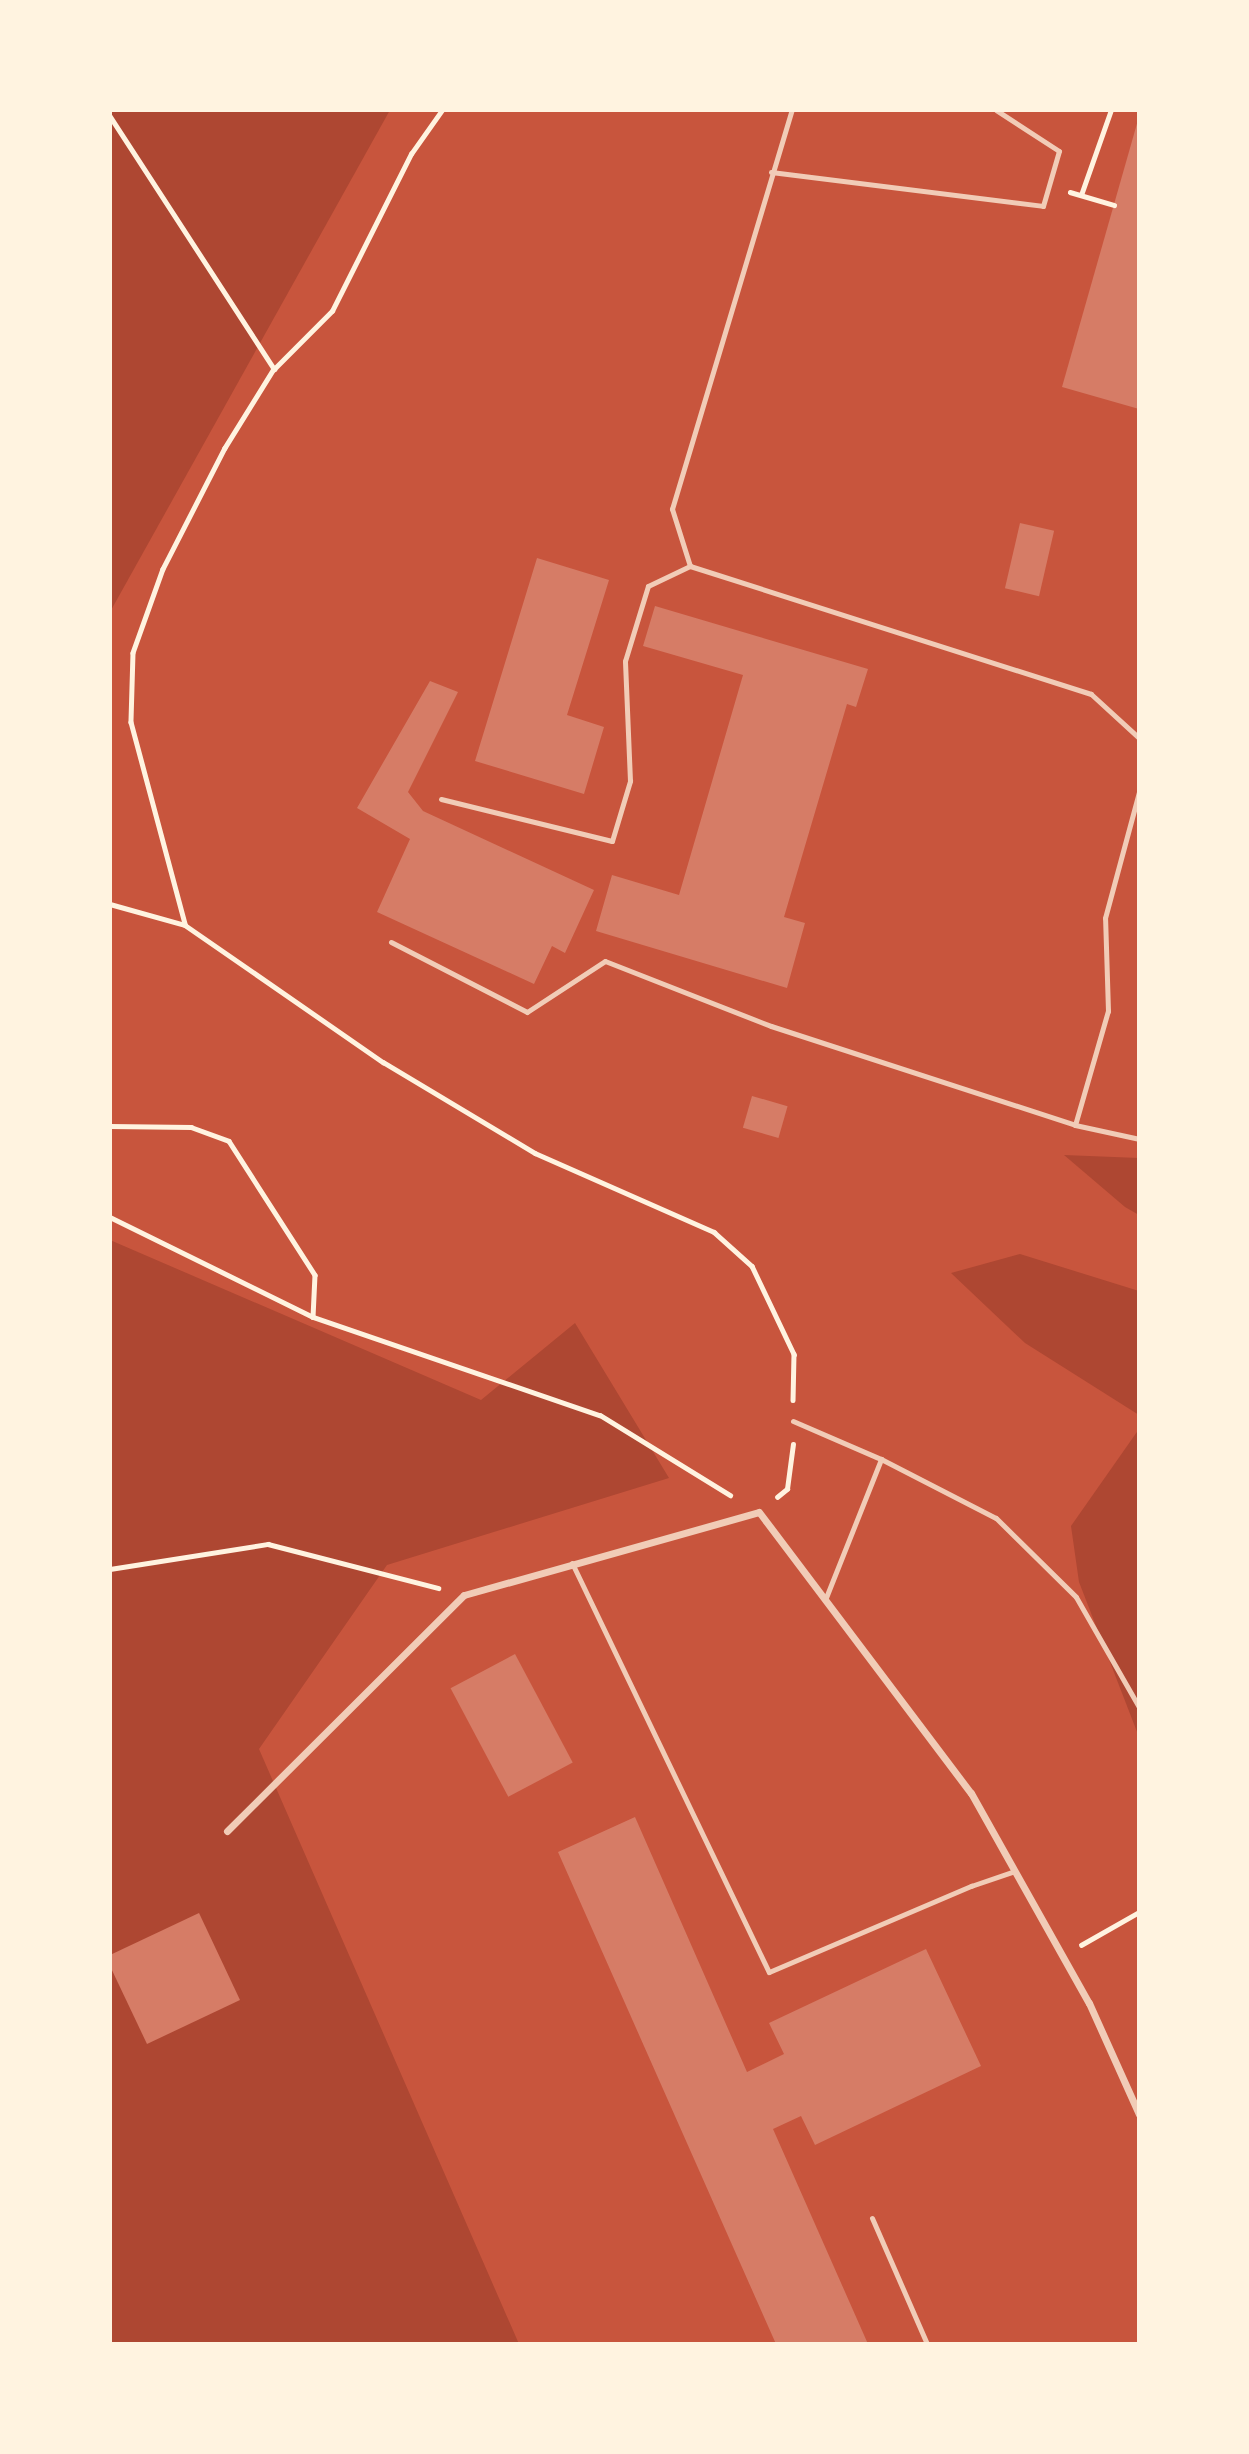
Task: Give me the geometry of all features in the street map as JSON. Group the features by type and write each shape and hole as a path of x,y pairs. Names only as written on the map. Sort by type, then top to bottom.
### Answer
{"street":[{"path":"227,1831 464,1595 759,1512 971,1793 1062,1956 1139,2114"}],"lane":[{"path":"690,566 672,509 771,172 792,110"},
{"path":"771,172 1043,205 1059,151 996,110"},
{"path":"441,799 612,841 630,781 625,661 648,586 690,566 1091,694 1139,738"},
{"path":"1075,1125 1108,1011 1105,918 1139,792"},
{"path":"391,942 527,1012 605,961 771,1027 1075,1125 1139,1139"},
{"path":"793,1421 881,1459 996,1518 1076,1597 1139,1707"},
{"path":"825,1600 881,1459"},
{"path":"572,1563 769,1972 1015,1871"},
{"path":"872,2218 927,2344"}],"path":[{"path":"185,925 131,722 133,653 163,569 225,447 274,369 332,311 411,154 442,110"},
{"path":"1081,195 1111,110"},
{"path":"110,116 274,369"},
{"path":"1049,186 1114,205"},
{"path":"110,904 185,925 383,1062 536,1153 714,1232 752,1266 794,1354 793,1421 787,1489 759,1512 600,1415 313,1317 110,1217"},
{"path":"110,1126 191,1127 229,1141 315,1275 313,1317"},
{"path":"110,1569 268,1544 464,1595"},
{"path":"1062,1956 1139,1912"}],"shaded area":[{"path":"110,110 390,110 110,612"},
{"path":"1064,1155 1139,1158 1139,1215 1125,1207"},
{"path":"110,1240 481,1400 575,1323 669,1478 387,1565 259,1749 519,2344 110,2344"},
{"path":"1020,1254 1139,1291 1139,1415 1025,1343 951,1273"},
{"path":"1139,1429 1139,1737 1079,1582 1071,1526"}],"building":[{"path":"1139,120 1139,409 1062,387"},
{"path":"1020,523 1054,531 1039,596 1005,588"},
{"path":"537,558 609,580 567,715 604,727 584,794 475,761"},
{"path":"655,606 868,669 856,707 847,704 784,917 805,923 787,988 596,931 612,875 679,895 743,675 643,646"},
{"path":"430,681 458,692 408,792 423,811 594,890 565,953 552,946 534,984 377,912 410,839 357,808"},
{"path":"752,1096 788,1106 778,1138 743,1128"},
{"path":"515,1654 573,1763 508,1797 451,1688"},
{"path":"635,1817 747,2072 784,2054 769,2023 926,1949 981,2066 815,2145 801,2116 773,2129 868,2344 776,2344 558,1852"},
{"path":"199,1913 240,2000 147,2044 110,1966 110,1955"}]}
